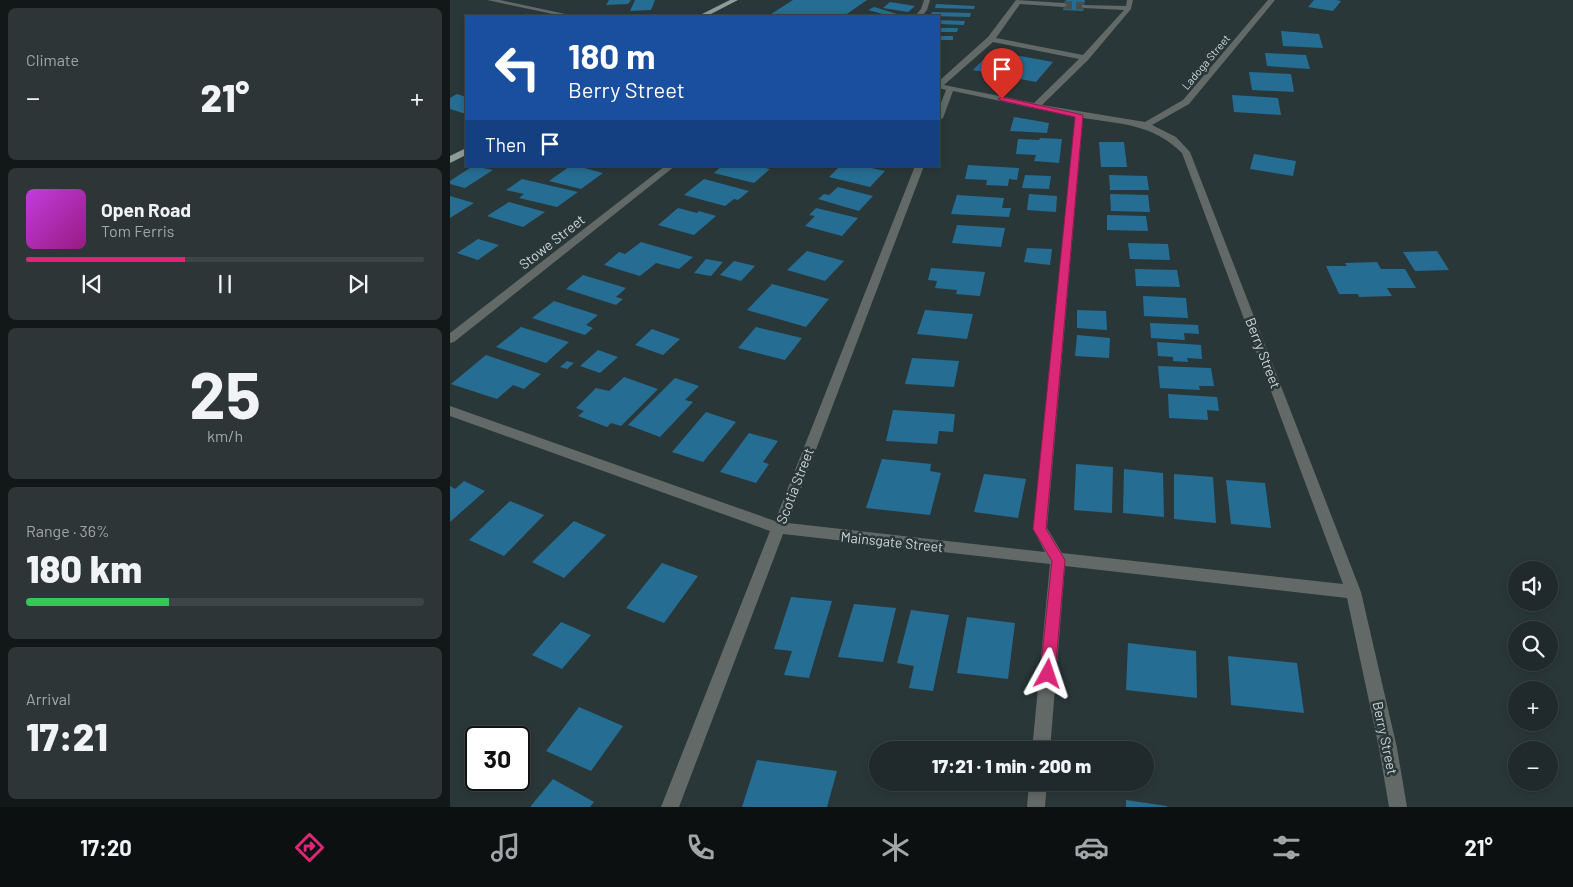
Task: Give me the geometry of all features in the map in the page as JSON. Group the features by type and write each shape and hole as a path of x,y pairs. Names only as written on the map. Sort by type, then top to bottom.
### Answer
{"main road":[{"path":"704,15 735,0"},
{"path":"450,160 465,152"}],"street":[{"path":"490,0 566,15"},
{"path":"919,15 924,10 927,0"},
{"name":"Ladoga Street","path":"1146,125 1186,102 1272,0"},
{"path":"940,85 991,39 1019,1 1064,5"},
{"path":"1084,6 1130,4"},
{"path":"1036,106 1085,58 1130,4"},
{"path":"991,39 1085,58"},
{"name":"Berry Street","path":"940,86 1079,115 1146,125 1173,139 1186,152 1353,592 1388,748 1398,807"},
{"path":"940,115 950,89"},
{"path":"1042,741 1058,560 1040,529 1079,115"},
{"name":"Stowe Street","path":"450,339 670,167"},
{"name":"Scotia Street","path":"670,807 920,167"},
{"name":"Mainsgate Street","path":"450,411 778,528 1353,592"},
{"path":"1036,807 1037,791"}],"building":[{"path":"609,0 631,0 628,4 606,5"},
{"path":"635,0 655,0 651,10 630,11"},
{"path":"793,0 867,0 845,15 770,15"},
{"path":"1066,0 1085,0 1083,11 1063,10"},
{"path":"1314,0 1341,1 1333,11 1308,7"},
{"path":"890,2 915,6 908,12 883,8"},
{"path":"936,4 975,6 974,9 935,8"},
{"path":"874,7 901,15 886,15 868,10"},
{"path":"932,12 971,13 970,17 930,15"},
{"path":"940,20 965,21 964,25 940,24"},
{"path":"940,28 958,28 957,32 940,32"},
{"path":"1281,31 1319,34 1323,48 1283,46"},
{"path":"940,36 953,36 953,40 940,40"},
{"path":"992,51 1053,62 1036,82 973,70"},
{"path":"1265,53 1306,55 1310,69 1267,66"},
{"path":"1249,72 1291,74 1294,92 1252,90"},
{"path":"457,94 465,97 465,114 450,109 450,98"},
{"path":"1232,95 1278,98 1281,115 1234,112"},
{"path":"1014,117 1049,123 1047,133 1010,131"},
{"path":"1040,138 1062,139 1059,163 1034,161 1036,155 1016,154 1018,139 1039,140"},
{"path":"1099,142 1124,142 1127,167 1101,167"},
{"path":"1254,154 1296,161 1293,176 1250,169"},
{"path":"968,165 1019,168 1017,180 1009,179 1008,186 986,185 987,180 965,179"},
{"path":"471,167 493,170 465,188 450,184 450,181"},
{"path":"569,167 581,167 603,173 581,189 549,181"},
{"path":"721,167 761,167 770,169 754,183 714,173"},
{"path":"839,167 867,167 885,171 870,187 829,177"},
{"path":"1025,175 1051,176 1049,189 1022,188"},
{"path":"1109,175 1147,176 1149,190 1110,190"},
{"path":"522,179 578,192 557,207 519,198 524,194 506,190"},
{"path":"704,179 749,191 738,200 734,199 725,206 684,195"},
{"path":"838,187 873,196 859,211 818,199 824,194 829,195"},
{"path":"1029,194 1057,196 1056,212 1027,210"},
{"path":"1110,194 1148,195 1150,212 1111,211"},
{"path":"957,195 1004,198 1002,208 1011,208 1009,217 951,214"},
{"path":"450,196 474,203 450,218"},
{"path":"509,202 545,212 523,227 487,216"},
{"path":"678,208 716,216 694,235 658,225"},
{"path":"816,208 858,218 842,236 805,226 815,216 809,215"},
{"path":"1107,215 1146,216 1148,231 1107,230"},
{"path":"957,225 1005,228 1001,247 952,243"},
{"path":"478,239 499,245 478,260 457,253"},
{"path":"641,242 693,257 679,269 656,263 640,276 604,265 619,252 625,254"},
{"path":"1128,243 1168,244 1170,260 1130,259"},
{"path":"1027,248 1052,249 1050,265 1024,262"},
{"path":"807,251 844,261 825,281 787,270"},
{"path":"1437,251 1449,270 1415,271 1403,252"},
{"path":"706,259 723,262 711,276 694,273"},
{"path":"734,261 755,266 741,281 720,275"},
{"path":"1377,262 1381,269 1405,269 1416,288 1387,288 1392,296 1359,297 1358,294 1339,294 1326,266 1347,266 1345,263"},
{"path":"931,268 985,272 980,296 956,294 957,290 935,288 937,281 928,280"},
{"path":"1135,269 1177,270 1180,287 1136,286"},
{"path":"583,275 626,288 616,297 623,299 616,305 566,289"},
{"path":"772,284 829,299 806,327 747,310"},
{"path":"1143,296 1186,298 1188,318 1144,316"},
{"path":"554,301 598,315 586,325 593,328 585,335 532,318"},
{"path":"925,310 973,314 967,339 917,334"},
{"path":"1077,310 1106,311 1107,330 1077,328"},
{"path":"1150,323 1198,325 1199,334 1184,333 1185,340 1151,338"},
{"path":"521,327 569,342 546,363 496,347"},
{"path":"756,327 802,338 785,360 738,348"},
{"path":"652,329 680,339 663,355 635,345"},
{"path":"1077,335 1110,338 1109,358 1075,356"},
{"path":"1157,342 1201,345 1202,359 1187,358 1188,362 1173,361 1173,357 1158,356"},
{"path":"598,350 618,357 600,373 580,366"},
{"path":"486,355 541,374 524,389 513,385 497,399 451,384"},
{"path":"912,358 959,361 954,387 905,384"},
{"path":"567,361 574,363 567,369 560,367"},
{"path":"1158,366 1211,368 1214,386 1199,386 1200,390 1160,388"},
{"path":"624,377 658,389 621,426 611,423 607,427 578,416 584,411 576,408 596,388 609,391"},
{"path":"675,378 699,386 685,400 693,402 660,437 628,425"},
{"path":"1168,394 1217,397 1219,411 1207,410 1208,420 1169,418"},
{"path":"893,410 955,414 953,432 939,431 937,444 886,441"},
{"path":"706,412 736,422 703,462 672,452"},
{"path":"749,433 778,441 763,462 769,464 756,483 720,472"},
{"path":"882,459 931,464 930,471 941,473 930,515 866,508"},
{"path":"1076,464 1113,467 1112,513 1074,510"},
{"path":"1124,469 1163,473 1164,517 1123,513"},
{"path":"984,474 1026,479 1018,518 974,512"},
{"path":"1174,474 1213,477 1216,523 1174,519"},
{"path":"1226,480 1265,483 1271,528 1231,524"},
{"path":"464,481 485,491 450,522 450,486 455,489"},
{"path":"510,501 544,515 504,556 469,540"},
{"path":"574,521 606,535 564,578 532,562"},
{"path":"662,563 698,576 664,623 626,608"},
{"path":"791,597 832,601 809,678 784,675 792,651 774,649"},
{"path":"854,604 896,608 883,662 838,657"},
{"path":"911,610 949,615 933,691 909,688 914,666 897,663"},
{"path":"967,617 1015,623 1008,679 957,673"},
{"path":"561,622 591,635 562,669 532,655"},
{"path":"1128,643 1196,651 1197,698 1126,690"},
{"path":"1228,656 1297,663 1304,713 1231,705"},
{"path":"579,707 623,726 591,771 546,751"},
{"path":"757,760 837,771 827,807 742,807"},
{"path":"553,779 594,802 590,807 530,807"},
{"path":"1126,800 1167,806 1167,807 1126,807"}],"tunnel":[{"path":"1064,5 1084,6"}],"route":[{"path":"1002,99 1079,115 1040,529 1058,560 1048,674"}]}
